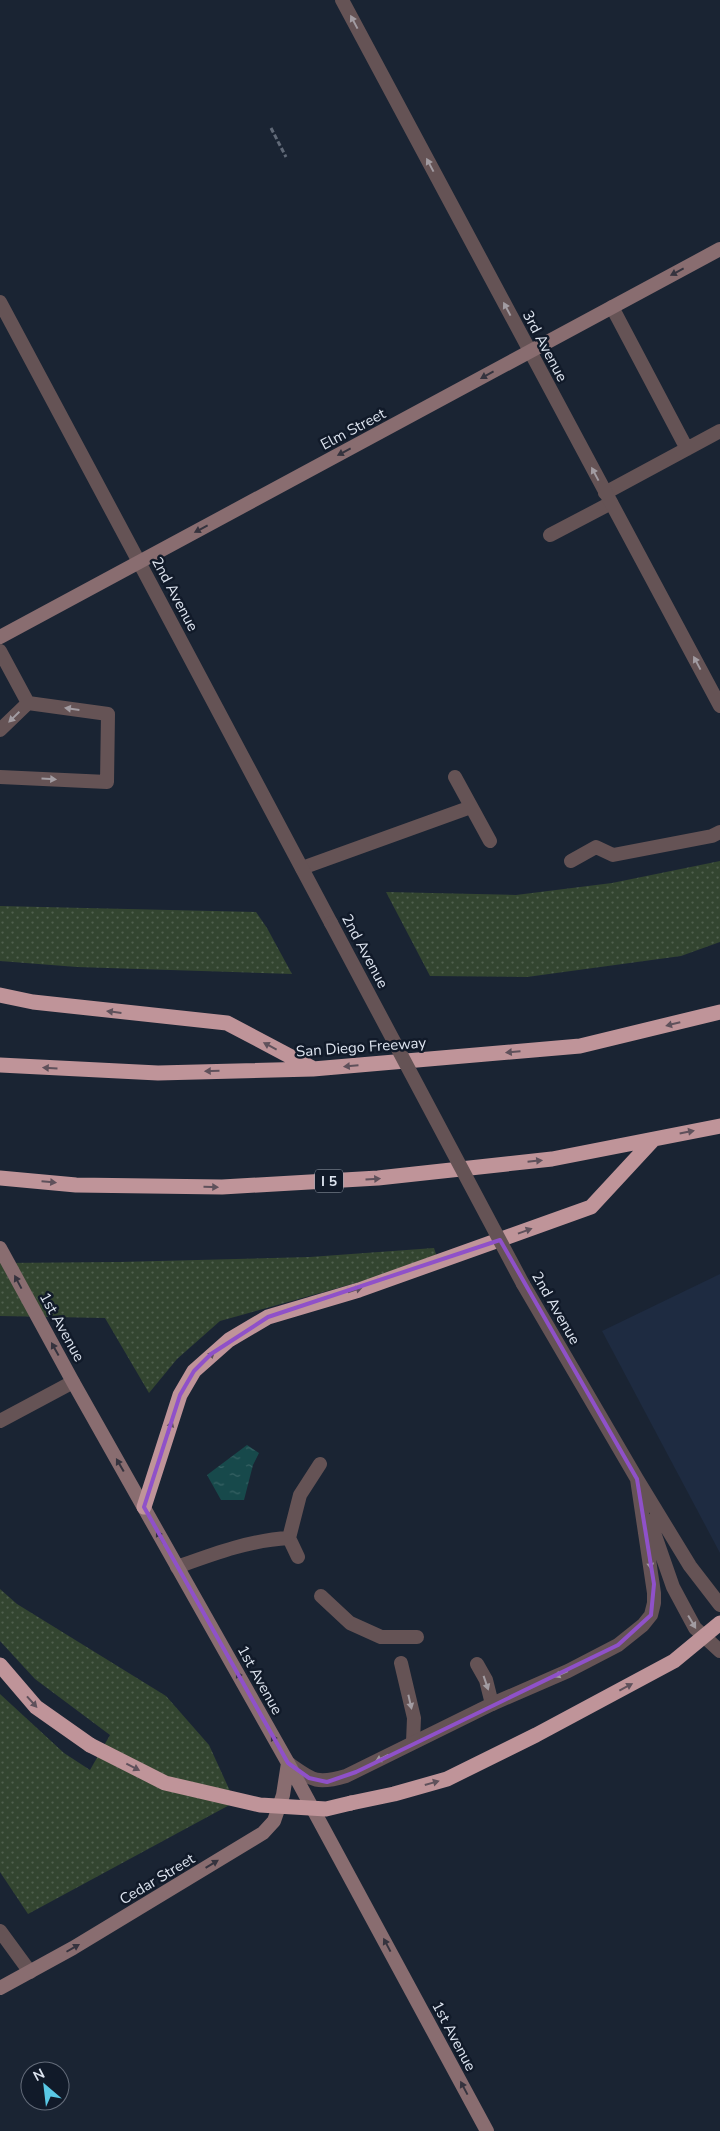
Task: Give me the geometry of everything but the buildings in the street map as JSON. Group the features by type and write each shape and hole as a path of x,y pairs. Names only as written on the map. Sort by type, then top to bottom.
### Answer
{"highway":[{"path":"0,995 42,1004 227,1023 313,1069"},
{"name":"San Diego Freeway","path":"0,1065 158,1072 313,1069 580,1046 720,1012"},
{"name":"I 5","path":"0,1178 76,1185 222,1187 378,1178 552,1159 720,1126"},
{"path":"144,1507 180,1395 194,1371 229,1340 268,1317 359,1290 591,1208 654,1139"},
{"path":"0,1665 36,1707 90,1745 165,1783 260,1805 326,1809 394,1794 447,1779 536,1735 674,1661 720,1623"}],"main road":[{"name":"Elm Street","path":"0,637 720,249"},
{"name":"1st Avenue","path":"0,1248 73,1382 288,1763 487,2131"},
{"name":"Cedar Street","path":"0,1988 263,1833 274,1821 283,1795 288,1763"}],"street":[{"name":"3rd Avenue","path":"342,0 720,706"},
{"name":"2nd Avenue","path":"0,302 524,1284 637,1480 690,1566 720,1605"},
{"path":"612,307 687,449"},
{"path":"550,535 687,449 720,431"},
{"path":"0,651 28,703"},
{"path":"0,730 28,703"},
{"path":"0,777 107,782 108,714 28,703"},
{"path":"454,778 490,841"},
{"path":"302,868 471,807"},
{"path":"571,861 596,847 613,855 712,836 720,832"},
{"path":"0,1421 73,1382"},
{"path":"298,1557 289,1538 300,1495 320,1464"},
{"path":"637,1480 672,1587 695,1628 720,1651"},
{"path":"288,1763 309,1778 327,1782 356,1772 492,1704 568,1671 618,1645 643,1626 651,1615 654,1603 654,1584 637,1480"},
{"path":"177,1567 233,1548 273,1538 289,1538"},
{"path":"321,1596 350,1623 381,1637 417,1638"},
{"path":"401,1662 414,1718 413,1742"},
{"path":"477,1664 486,1680 492,1704"},
{"path":"0,1931 30,1972"}],"path":[{"path":"270,128 286,157"}],"highlighted area":[{"path":"500,1240 637,1479 654,1584 651,1615 618,1645 356,1772 327,1782 309,1778 288,1763 144,1507 180,1395 194,1371 211,1354 268,1317"}],"shaded area":[{"path":"720,861 720,942 681,956 527,977 430,976 386,892 516,895 612,883"},
{"path":"0,906 256,912 292,974 77,967 0,961"},
{"path":"434,1248 438,1260 220,1321 177,1359 149,1393 105,1318 0,1316 0,1263 310,1257"},
{"path":"720,1274 720,1553 602,1331"},
{"path":"0,1589 17,1604 166,1696 209,1745 235,1802 28,1914 0,1872 0,1694 64,1753 90,1770 110,1735 35,1679 0,1641"}],"water":[{"path":"247,1445 259,1453 253,1465 244,1500 221,1500 207,1475"}]}
